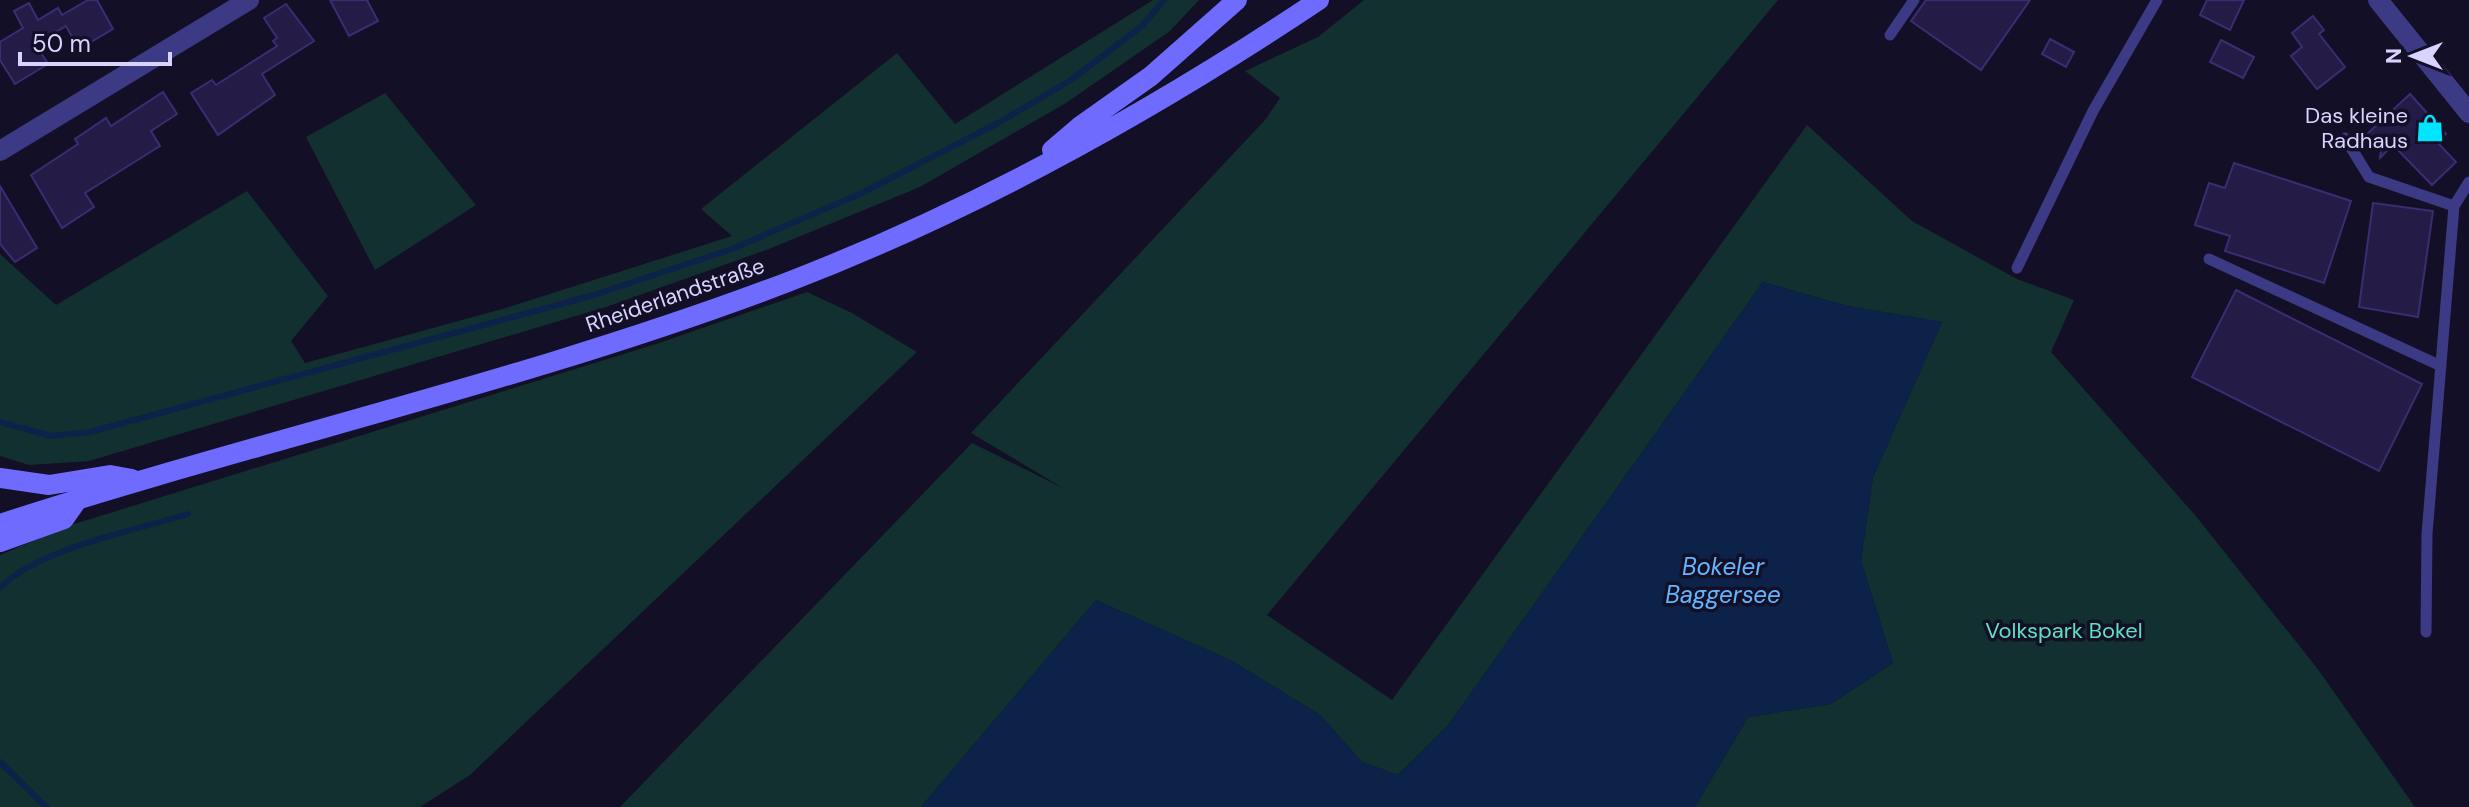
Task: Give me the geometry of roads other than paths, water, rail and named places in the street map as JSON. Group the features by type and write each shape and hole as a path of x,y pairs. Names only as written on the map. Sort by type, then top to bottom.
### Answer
{"main road":[{"path":"1031,169 1079,127 1151,76 1237,0"},
{"name":"Rheiderlandstraße","path":"0,524 140,480 538,367 663,327 790,281 911,229 1124,122 1215,69 1319,0"},
{"path":"0,478 49,485 110,475 140,480"},
{"path":"0,542 64,519 78,499"}],"street":[{"path":"0,151 249,0"},
{"path":"2378,0 2469,113"}],"lane":[{"path":"1890,35 1914,0"},
{"path":"2017,268 2093,111 2157,0"},
{"path":"2345,138 2369,177 2454,206"},
{"path":"2426,632 2427,534 2454,206 2469,182"},
{"path":"2209,259 2441,366"}],"water":[{"name":"Bokeler Baggersee","path":"1763,282 1847,306 1942,322 1873,477 1861,561 1893,663 1831,704 1748,717 1695,807 921,807 1096,600 1232,661 1320,715 1362,762 1398,775 1449,724"}],"waterway":[{"path":"0,422 51,436 90,432 594,295 732,249 860,194 1000,122 1071,80 1142,26 1164,0"},
{"path":"0,588 17,574 62,551 188,514"},
{"path":"0,762 46,807"}],"place":[{"name":"Das kleine Radhaus","path":"2430,128"}],"park label":[{"name":"Volkspark Bokel","path":"2064,630"}]}
